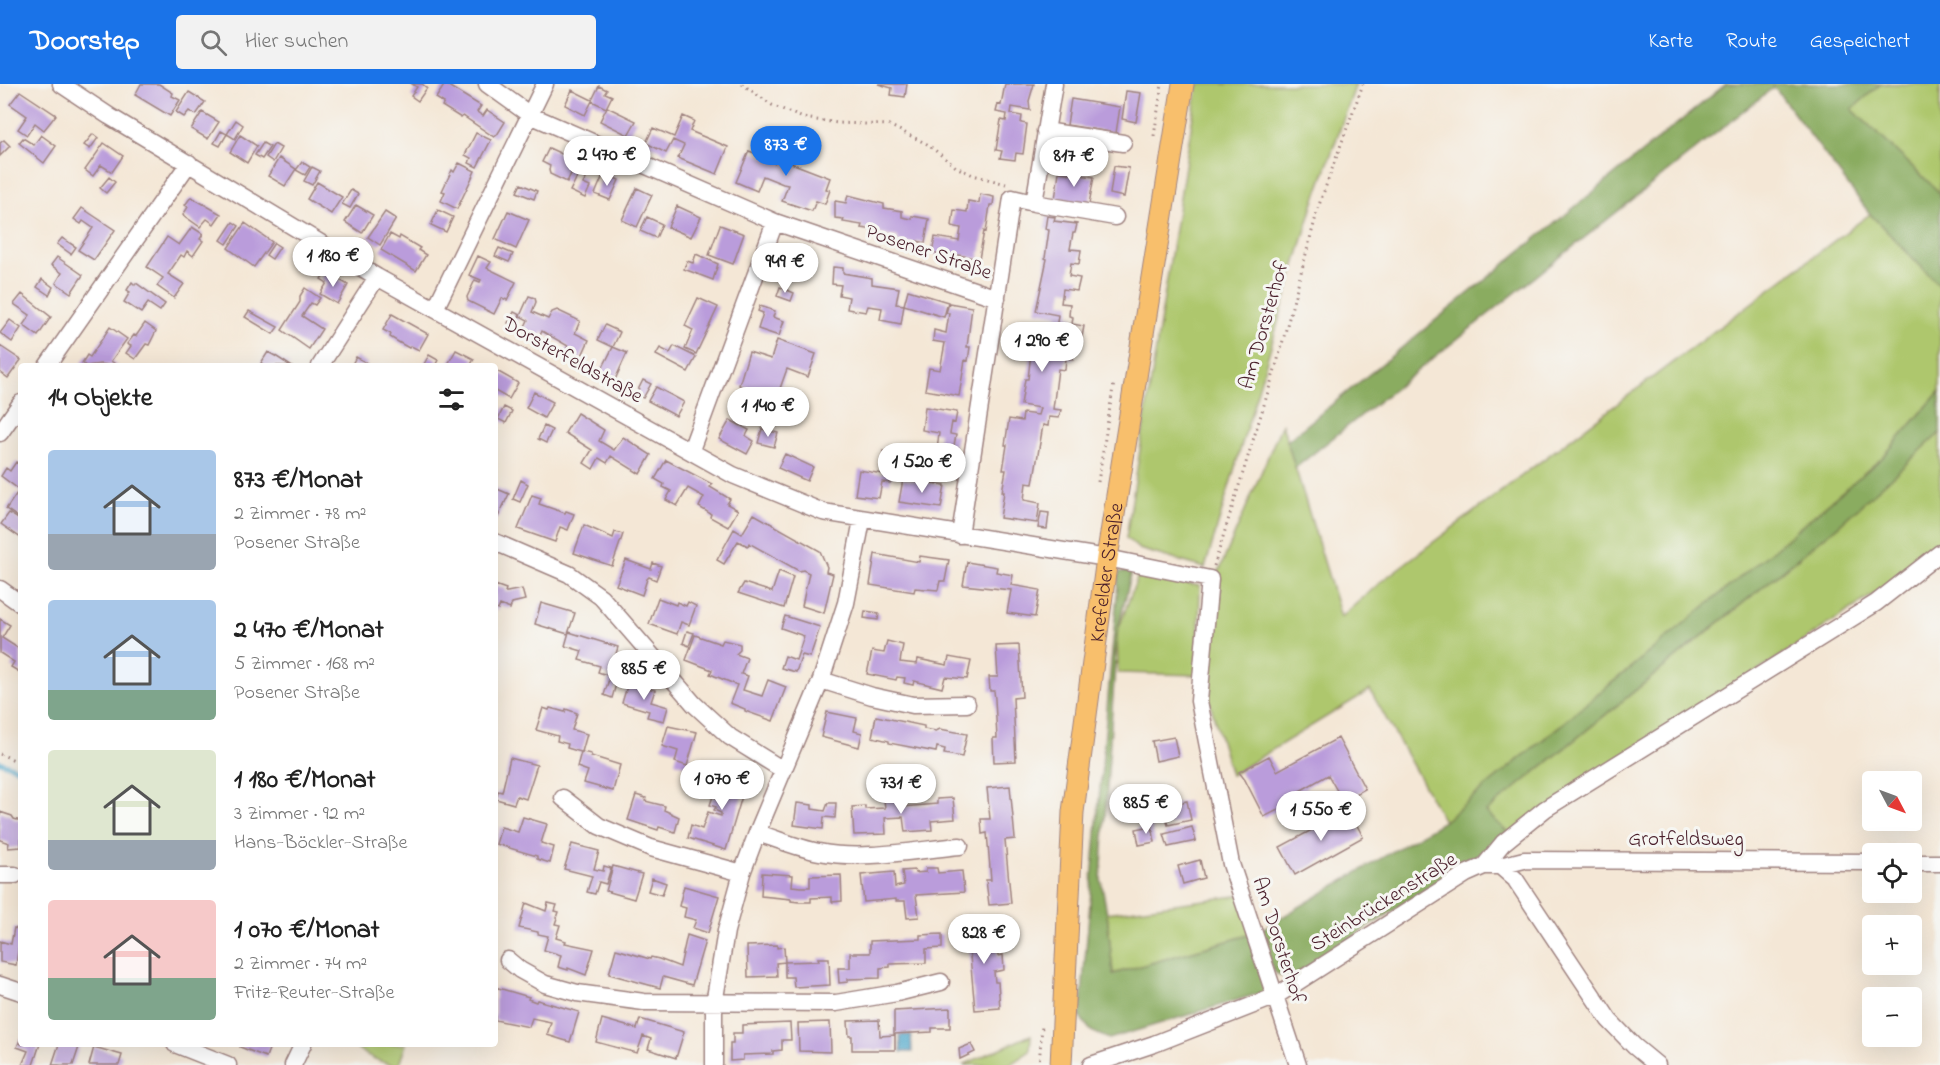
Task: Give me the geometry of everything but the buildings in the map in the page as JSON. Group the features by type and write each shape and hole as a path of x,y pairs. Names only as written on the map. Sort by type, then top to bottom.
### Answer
{"main road":[{"name":"Krefelder Straße","path":"1061,1065 1073,812 1107,558 1183,84"}],"street":[{"name":"Dorsterfeldstraße","path":"61,84 82,90 189,164 377,277 733,475 823,512 1107,558"},
{"name":"Posener Straße","path":"486,84 530,116 775,222 997,298"},
{"path":"435,309 545,84"},
{"path":"1034,203 1054,84"},
{"path":"1046,131 1123,143"},
{"path":"49,363 189,164"},
{"path":"960,534 1012,198 1115,217"},
{"path":"691,450 775,222"},
{"path":"322,363 377,277"},
{"path":"0,433 18,407"},
{"path":"714,1065 714,1004 726,931 742,873 757,833 821,680 846,603 862,520"},
{"path":"498,543 569,574 585,584 601,597 694,704 730,737 783,770"},
{"path":"1657,1065 1609,1020 1515,879 1492,866 1503,843 1545,809 1876,603 1940,554"},
{"path":"1107,558 1210,579"},
{"name":"Am Dorsterhof","path":"1210,579 1199,701 1231,864 1298,1065"},
{"path":"0,589 18,602"},
{"path":"821,680 872,696 913,705 967,704"},
{"path":"563,798 599,826 610,831 651,848 742,873"},
{"path":"757,833 819,852 844,855 960,846"},
{"name":"Grotfeldsweg","path":"1492,866 1524,860 1862,862"},
{"path":"1922,863 1940,863"},
{"name":"Steinbrückenstraße","path":"1091,1065 1154,1044 1274,997 1466,874 1492,866"},
{"path":"508,960 519,970 545,984 577,993 644,1002 836,1003 897,993 941,982"},
{"path":"0,985 18,991"},
{"path":"183,1047 228,1065"},
{"path":"293,1065 302,1047"}],"path":[{"path":"742,84 772,105 803,118 838,123 890,125 927,144 956,167 973,175 1002,182 1034,203"},
{"name":"Am Dorsterhof","path":"1210,579 1277,363 1319,205 1363,84"},
{"path":"0,754 18,762"}],"green space":[{"path":"1198,84 1356,84 1313,205 1205,568 1139,549 1126,538"},
{"path":"1726,84 1881,84 1852,109 1940,193 1940,286 1870,214 1774,87 1295,468 1287,441"},
{"path":"1881,84 1940,84 1940,193 1851,109"},
{"path":"1870,214 1940,286 1940,391 1883,457 1444,821 1370,690 1231,775 1209,700 1208,675 1216,578 1282,424 1341,617 1383,580"},
{"path":"1940,391 1940,433 1840,524 1486,812 1510,835 1507,852 1486,850 1292,977 1281,976 1274,972 1257,932 1444,821 1883,457"},
{"path":"1940,433 1940,544 1897,579 1510,835 1486,812 1840,524"},
{"path":"1132,571 1117,633 1101,880 1113,974 1252,934 1267,991 1109,1039 1091,1031 1080,1017 1119,572"},
{"path":"1138,575 1200,586 1198,675 1118,673 1117,633"},
{"path":"1243,895 1256,933 1113,974 1107,913"},
{"path":"1031,1035 1030,1051 1009,1065 963,1065"},
{"path":"356,1047 405,1047 399,1065 374,1059"}],"water":[{"path":"900,1035 911,1035 912,1052 901,1052"}],"waterway":[{"path":"0,762 18,769"}]}
